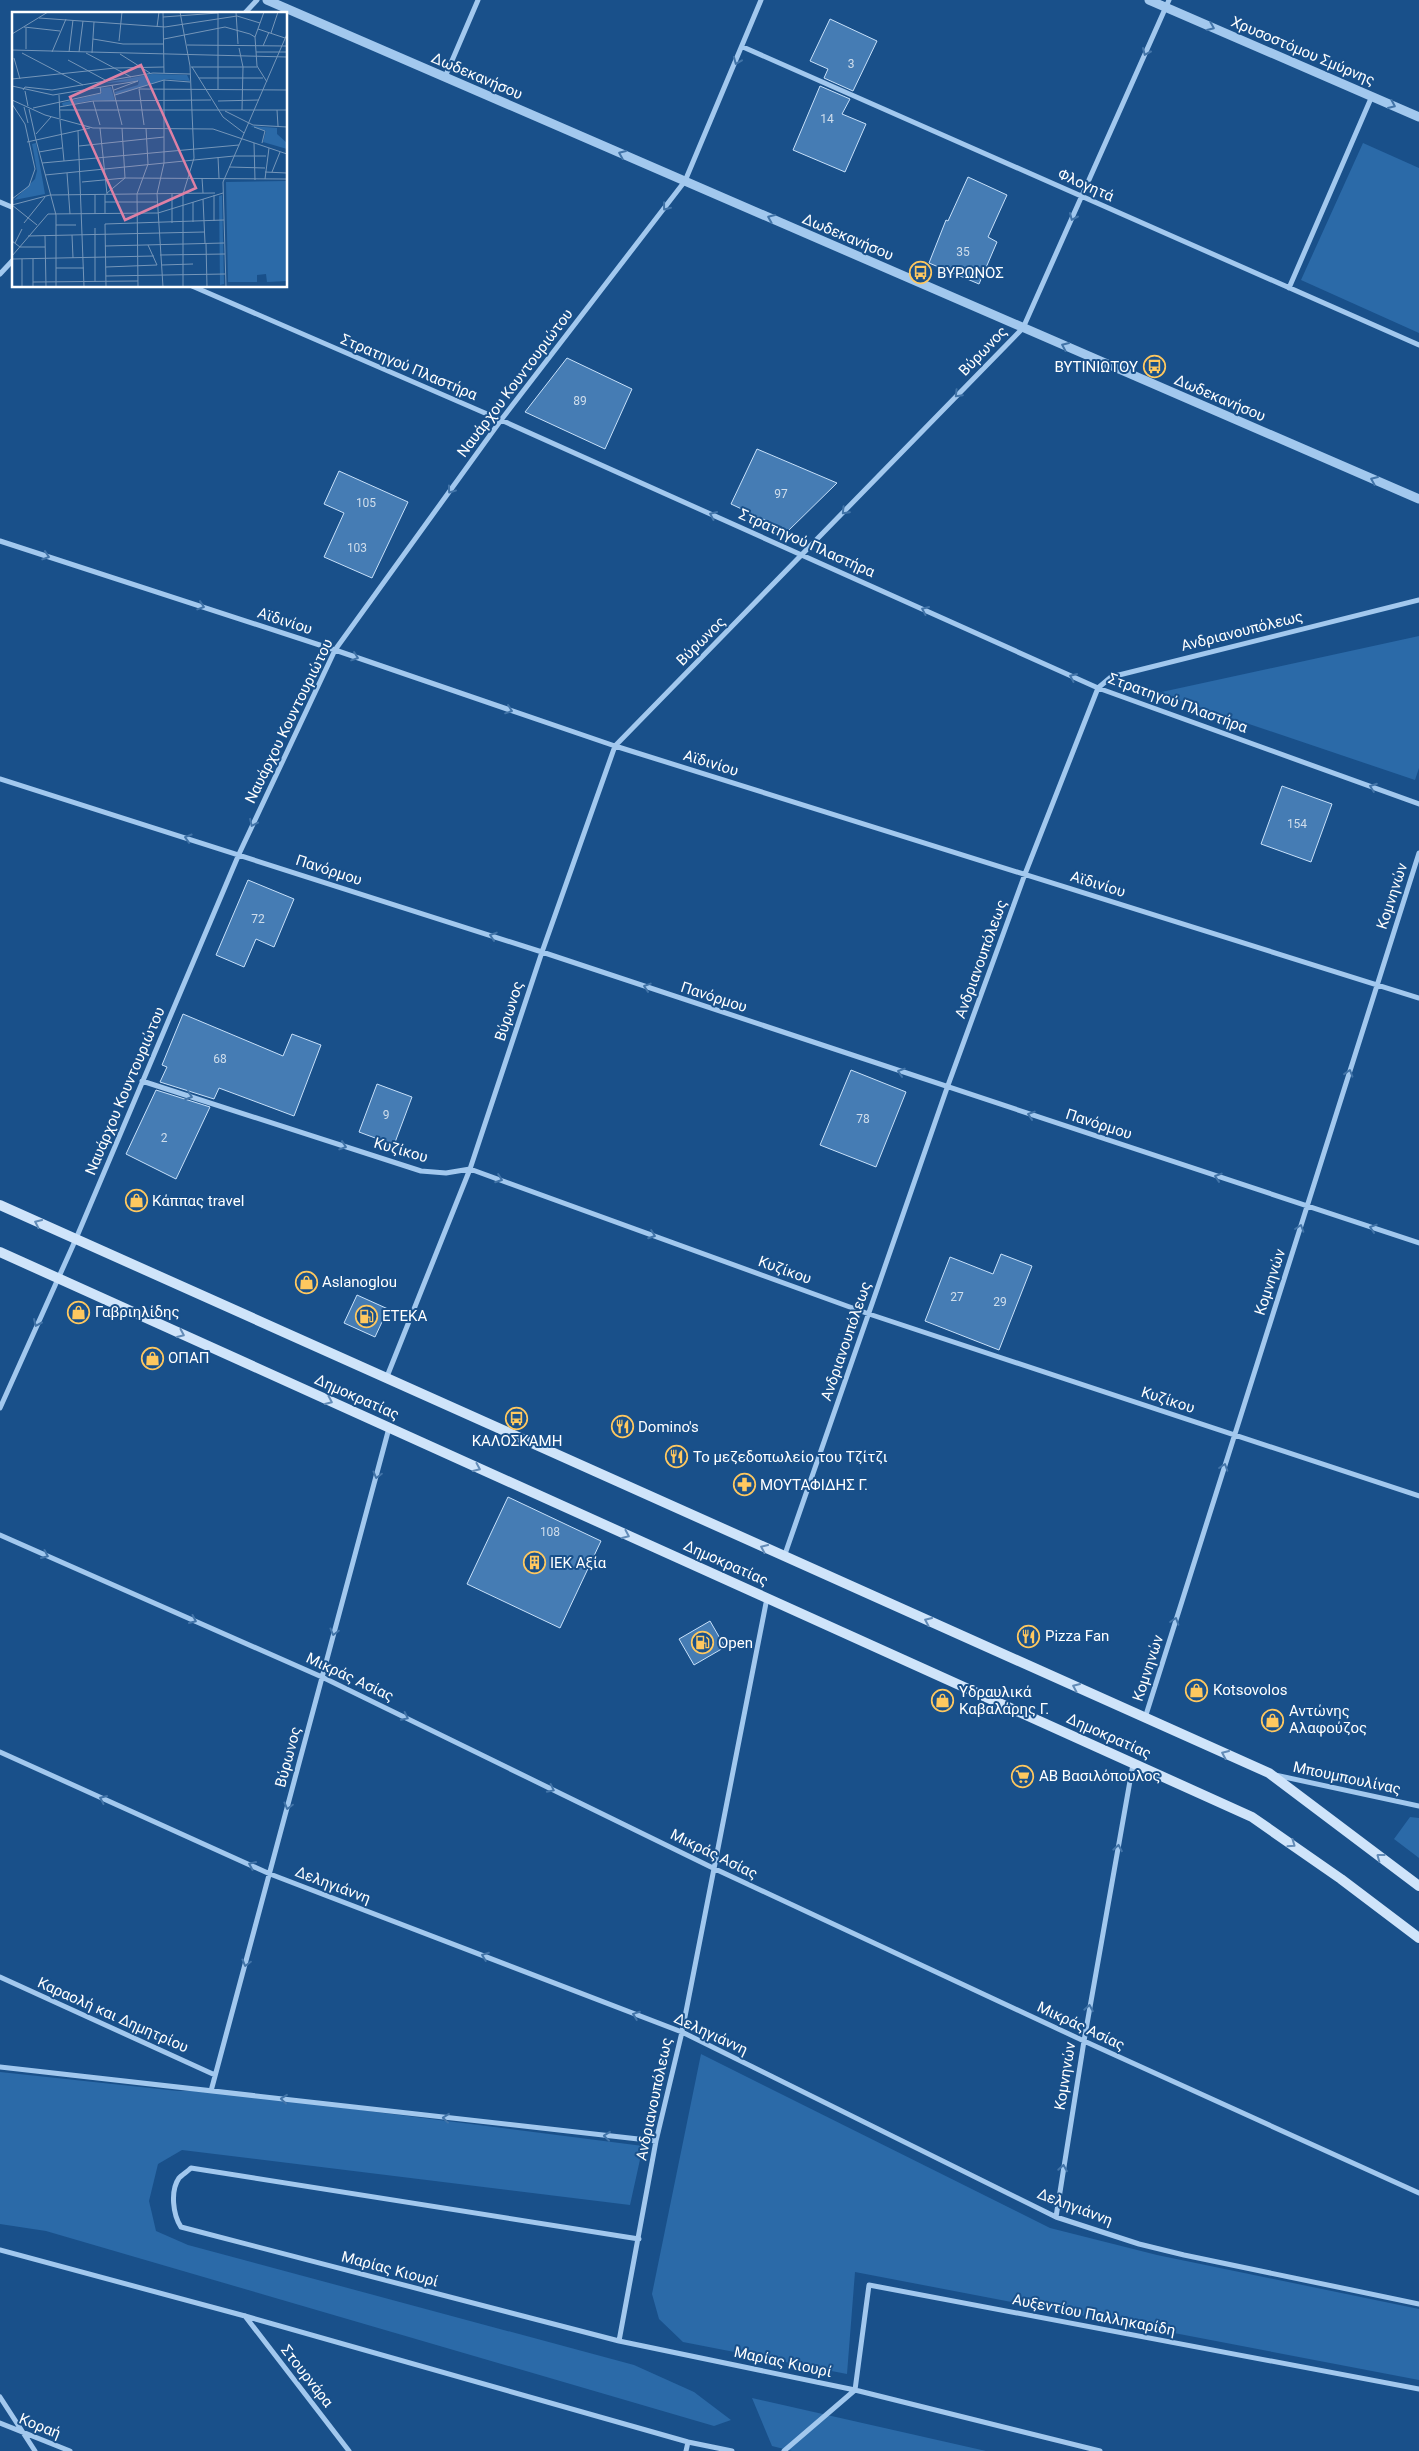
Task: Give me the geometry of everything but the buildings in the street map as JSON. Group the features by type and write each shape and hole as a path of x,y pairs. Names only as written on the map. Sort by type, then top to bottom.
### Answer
{"main road":[{"name":"Δημοκρατίας","path":"0,1205 1269,1774 1419,1886"},
{"name":"Δημοκρατίας","path":"0,1252 1252,1817 1334,1874 1419,1938"}],"street":[{"path":"246,12 257,0"},
{"name":"Δωδεκανήσου","path":"267,0 1419,499"},
{"path":"445,77 478,0"},
{"name":"Ναυάρχου Κουντουριώτου","path":"0,1408 75,1240 239,854 335,650 501,420 685,181 743,47 761,0"},
{"name":"Χρυσοστόμου Σμύρνης","path":"1149,0 1168,4 1419,116"},
{"name":"Βύρωνος","path":"386,1379 470,1169 542,952 615,746 1023,328 1168,4"},
{"name":"Φλογητά","path":"743,47 1419,345"},
{"path":"1289,288 1372,96"},
{"path":"0,202 12,207"},
{"path":"0,274 12,261"},
{"name":"Στρατηγού Πλαστήρα","path":"197,288 501,420 1098,688 1419,804"},
{"name":"Αϊδινίου","path":"0,541 335,650 615,746 1419,998"},
{"name":"Ανδριανουπόλεως","path":"784,1557 947,1088 1025,874 1098,688 1111,677 1419,600"},
{"name":"Πανόρμου","path":"0,779 542,952 947,1088 1419,1243"},
{"name":"Κομνηνών","path":"1145,1718 1419,853"},
{"name":"Κυζίκου","path":"142,1081 421,1171 446,1173 470,1169 869,1314 1419,1496"},
{"name":"Βύρωνος","path":"211,2091 389,1428"},
{"name":"Μικράς Ασίας","path":"0,1535 322,1677 713,1868 1084,2041 1419,2193"},
{"name":"Ανδριανουπόλεως","path":"619,2341 656,2141 682,2032 767,1598"},
{"name":"Δεληγιάννη","path":"0,1752 270,1874 682,2032 1056,2216 1139,2244 1184,2255 1419,2304"},
{"name":"Κομνηνών","path":"1056,2216 1084,2041 1133,1764"},
{"name":"Μπουμπουλίνας","path":"1269,1774 1419,1806"},
{"name":"Καραολή και Δημητρίου","path":"0,1978 215,2075"},
{"path":"0,2067 656,2141"},
{"name":"Μαρίας Κιουρί","path":"639,2238 191,2168 178,2179 173,2206 175,2218 181,2227 619,2341 855,2390 1100,2451"},
{"path":"0,2250 245,2316 688,2442 732,2451"},
{"name":"Αυξεντίου Παλληκαρίδη","path":"855,2390 869,2285 1419,2389"},
{"name":"Στουρνάρα","path":"245,2316 349,2451"},
{"path":"784,2451 855,2390"},
{"path":"0,2397 35,2451"},
{"name":"Κοραή","path":"0,2423 70,2451"},
{"path":"686,2451 688,2442"}],"shaded area":[{"path":"1363,143 1419,168 1419,333 1301,280"},
{"path":"1419,636 1419,768 1415,780 1157,693"},
{"path":"1410,1817 1419,1818 1419,1858 1394,1839"},
{"path":"701,2054 1050,2228 1157,2255 1419,2309 1419,2380 855,2272 847,2374 683,2342 659,2319 652,2294"},
{"path":"0,2072 178,2091 211,2091 643,2146 630,2205 182,2150 158,2164 149,2201 156,2231 188,2245 634,2365 694,2392 731,2420 714,2426 46,2231 0,2224"},
{"path":"752,2398 986,2451 792,2451 772,2446"}],"place":[{"name":"ΒΥΡΩΝΟΣ","path":"921,273"},
{"name":"ΒΥΤΙΝΙΩΤΟΥ","path":"1154,367"},
{"name":"Κάππας travel","path":"136,1201"},
{"name":"Aslanoglou","path":"306,1282"},
{"name":"Γαβριηλίδης","path":"79,1312"},
{"name":"ΕΤΕΚΑ","path":"366,1316"},
{"name":"ΟΠΑΠ","path":"152,1358"},
{"name":"ΚΑΛΟΣΚΑΜΗ","path":"517,1418"},
{"name":"Domino's","path":"622,1427"},
{"name":"Το μεζεδοπωλείο του Τζίτζι","path":"677,1457"},
{"name":"ΜΟΥΤΑΦΙΔΗΣ Γ.","path":"744,1485"},
{"name":"ΙΕΚ Αξία","path":"534,1563"},
{"name":"Pizza Fan","path":"1029,1636"},
{"name":"Open","path":"702,1643"},
{"name":"Kotsovolos","path":"1197,1690"},
{"name":"Υδραυλικά Καβαλάρης Γ.","path":"943,1701"},
{"name":"Αντώνης Αλαφούζος","path":"1273,1720"},
{"name":"ΑΒ Βασιλόπουλος","path":"1023,1776"}]}
